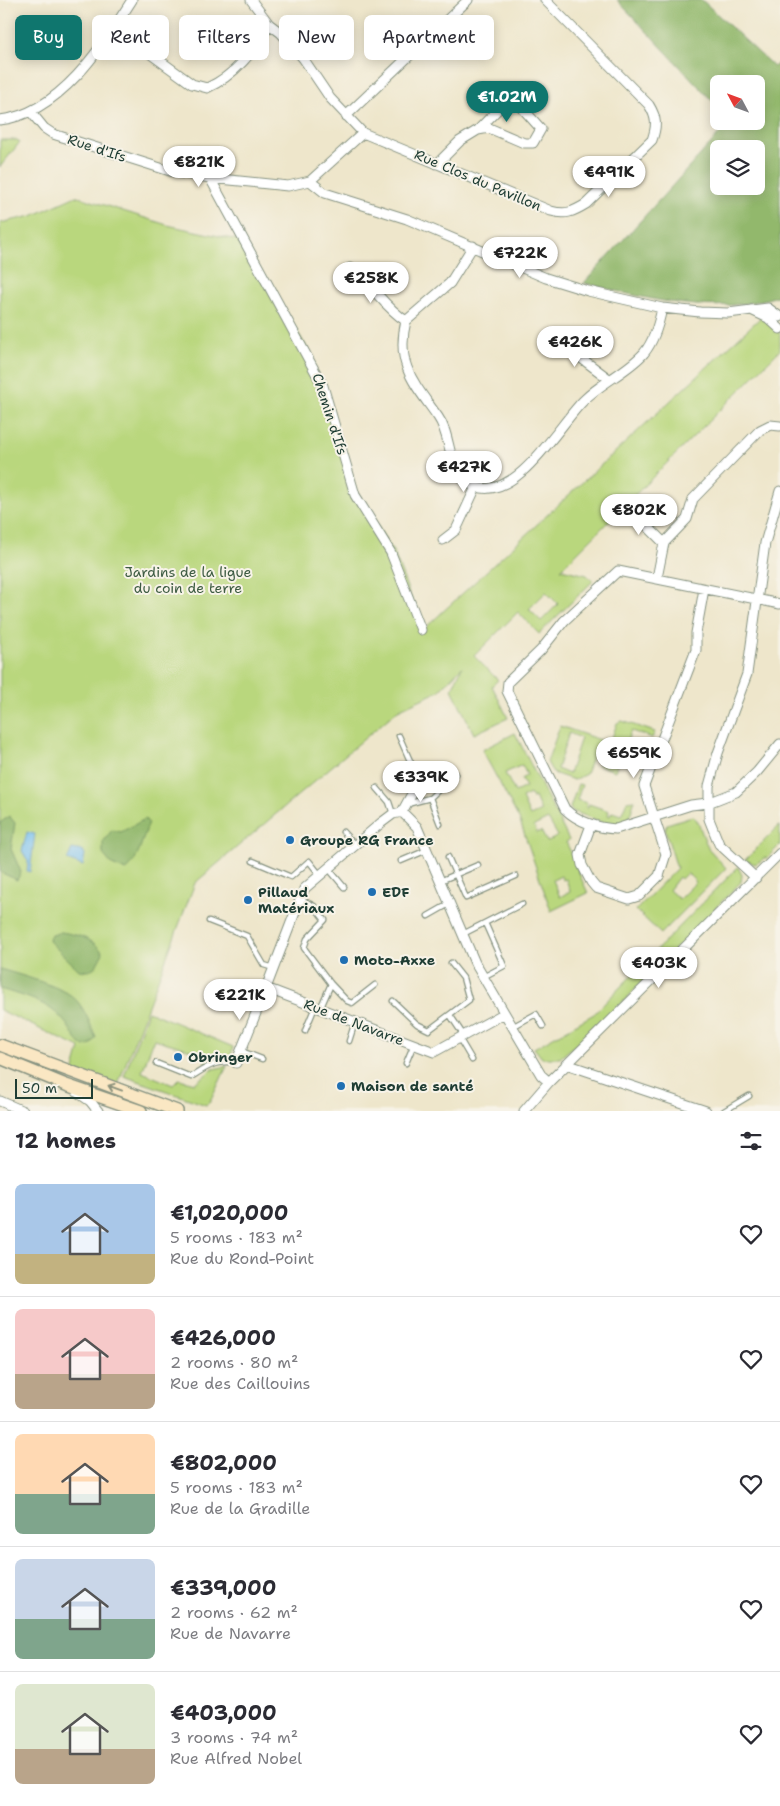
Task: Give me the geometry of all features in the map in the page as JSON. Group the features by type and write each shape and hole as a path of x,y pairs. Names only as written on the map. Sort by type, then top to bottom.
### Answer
{"main road":[{"path":"0,1045 177,1111"},
{"path":"0,1058 66,1085 141,1111"}],"street":[{"path":"122,15 132,0"},
{"path":"251,0 262,15"},
{"path":"346,116 468,0"},
{"name":"Rue Clos du Pavillon","path":"363,133 563,214 573,212 586,204 652,140 656,129 656,117 649,105 545,0"},
{"path":"269,24 281,33 303,58 330,98 363,133 310,181 325,193 407,219 546,278 573,287 662,308 719,313 768,308 780,317"},
{"path":"0,120 31,112 48,101 76,76 92,56"},
{"path":"159,60 192,84 207,88 244,60"},
{"path":"437,164 460,141 478,130 504,103 517,102 540,129 533,143 524,143 489,128 478,130"},
{"name":"Rue d'Ifs","path":"31,112 44,128 53,134 170,171 210,178 288,186 310,181"},
{"name":"Chemin d'Ifs","path":"210,178 323,386 355,495 391,554 421,630"},
{"path":"474,246 450,283 406,321 404,360 408,374 440,420 451,461 458,471 476,487 492,489 505,485 546,446 583,400 609,379 630,366 645,352 655,334 662,308"},
{"path":"350,268 366,279 394,313 406,321"},
{"path":"751,310 763,314 780,329"},
{"path":"548,343 573,352 609,379"},
{"path":"657,578 664,543 687,519 693,499 760,430 770,426 780,426"},
{"path":"443,540 456,530 476,487"},
{"path":"756,878 719,844 709,820 708,786 747,674 765,543 780,491"},
{"path":"630,509 664,543"},
{"path":"780,604 618,571 564,621 541,650 508,682 507,691 565,809 572,816 592,825 616,829 691,805 708,803 736,792 758,772 780,744"},
{"path":"592,825 580,855 582,865 591,882 596,888 629,899 639,896 659,876 666,854 644,786 696,650 696,633 704,589"},
{"path":"236,1063 304,888 355,845 398,813 407,804 419,781"},
{"path":"398,813 417,827 462,934 483,978 511,1028 541,1075 548,1082"},
{"path":"524,1111 548,1082 780,854"},
{"name":"Rue de Navarre","path":"266,988 434,1052 503,1014"},
{"path":"566,1064 706,1111"},
{"path":"66,1085 86,1097 98,1111"},
{"path":"0,1101 23,1111"}],"lane":[{"path":"400,736 419,781"},
{"path":"407,804 430,798 455,774"},
{"path":"377,788 398,813"},
{"path":"430,798 440,824"},
{"path":"343,832 355,845"},
{"path":"401,861 427,850"},
{"path":"448,857 466,898 516,876"},
{"path":"253,861 291,876 309,861 344,887"},
{"path":"440,882 478,865"},
{"path":"300,899 314,906 325,920 308,939 304,948 331,984 347,1001 352,1003 375,985"},
{"path":"428,916 449,904"},
{"path":"462,934 522,904"},
{"path":"208,921 247,936 264,965 274,968"},
{"path":"483,978 504,966 485,923"},
{"path":"393,1001 417,1024 429,1030 470,1000 463,978 451,963"},
{"path":"305,1031 331,984"},
{"path":"511,1028 536,1014 543,1026"},
{"path":"450,1015 472,1060"},
{"path":"349,1041 356,1022"},
{"path":"406,1063 414,1044"},
{"path":"241,1052 262,1059"},
{"path":"156,1063 191,1077 212,1063 226,1061 236,1063"},
{"path":"724,1111 749,1096"}],"green space":[{"path":"617,0 702,0 774,67 780,61 780,295 755,302 706,306 657,300 584,283 710,144 710,195 765,195 765,140 714,140 723,130 765,130 765,75 710,75 710,98"},
{"path":"0,140 17,140 20,142 0,167"},
{"name":"Jardins de la ligue du coin de terre","path":"76,196 167,225 242,241 306,346 354,489 394,553 423,630 761,317 780,333 780,350 561,569 587,575 593,581 539,634 518,612 474,656 498,680 492,686 508,718 474,734 452,689 462,667 439,691 398,710 195,883 115,1092 72,1077 80,1048 0,1010 0,223 32,216","holes":["546,592 558,604 541,621 529,609"]},
{"path":"622,721 655,732 652,738 631,731 615,771 598,765 606,743 610,744 617,723"},
{"path":"560,726 603,741 599,750 595,749 586,774 574,780 553,773 547,762","holes":["569,733 581,738 569,774 557,769"]},
{"path":"515,733 569,840 566,842 588,893 551,911 520,821 482,750","holes":["522,765 527,775 521,779 526,787 515,792 505,773","530,794 532,798 535,797 541,811 530,816 522,798","548,819 558,836 547,842 541,831 537,833 534,826","561,876 563,880 566,879 570,891 560,897 553,880"]},
{"path":"578,784 582,785 577,800 587,803 586,808 588,808 589,804 609,811 608,815 610,816 612,812 621,815 627,801 635,800 628,821 613,826 572,811 570,808"},
{"path":"9,816 15,823 11,849 21,872 17,880 0,872 0,823"},
{"path":"692,816 697,820 708,848 726,868 661,934 636,910 677,868 665,830 667,824","holes":["687,873 696,882 679,899 669,890 679,877 681,879"]},
{"path":"145,819 149,823 134,861 126,871 112,865 103,854 103,842 112,830 121,832"},
{"path":"780,825 780,845 768,857 755,864 745,860"},
{"path":"738,867 742,875 741,882 612,1013 560,1058 542,1058 534,1048 594,1014"},
{"path":"61,932 85,938 95,944 103,953 96,966 89,971 79,970 49,941 50,936"},
{"path":"0,969 49,985 73,997 84,1011 96,1038 91,1045 85,1047 81,1044 66,1023 50,1008 34,1000 0,989"},
{"path":"148,1011 233,1047 231,1056 205,1062 205,1057 191,1053 191,1050 154,1039 142,1072 173,1085 179,1079 195,1083 213,1069 227,1066 210,1102 206,1105 124,1076"}],"water":[{"path":"27,832 35,834 30,872 27,871 28,861 22,851"},
{"path":"72,849 83,851 85,854 83,866 67,860"}],"place":[{"name":"Groupe RG France","path":"290,840"},
{"name":"EDF","path":"372,892"},
{"name":"Pillaud Matériaux","path":"248,900"},
{"name":"Moto-Axxe","path":"344,960"},
{"name":"Obringer","path":"178,1057"},
{"name":"Maison de santé","path":"341,1086"}]}
